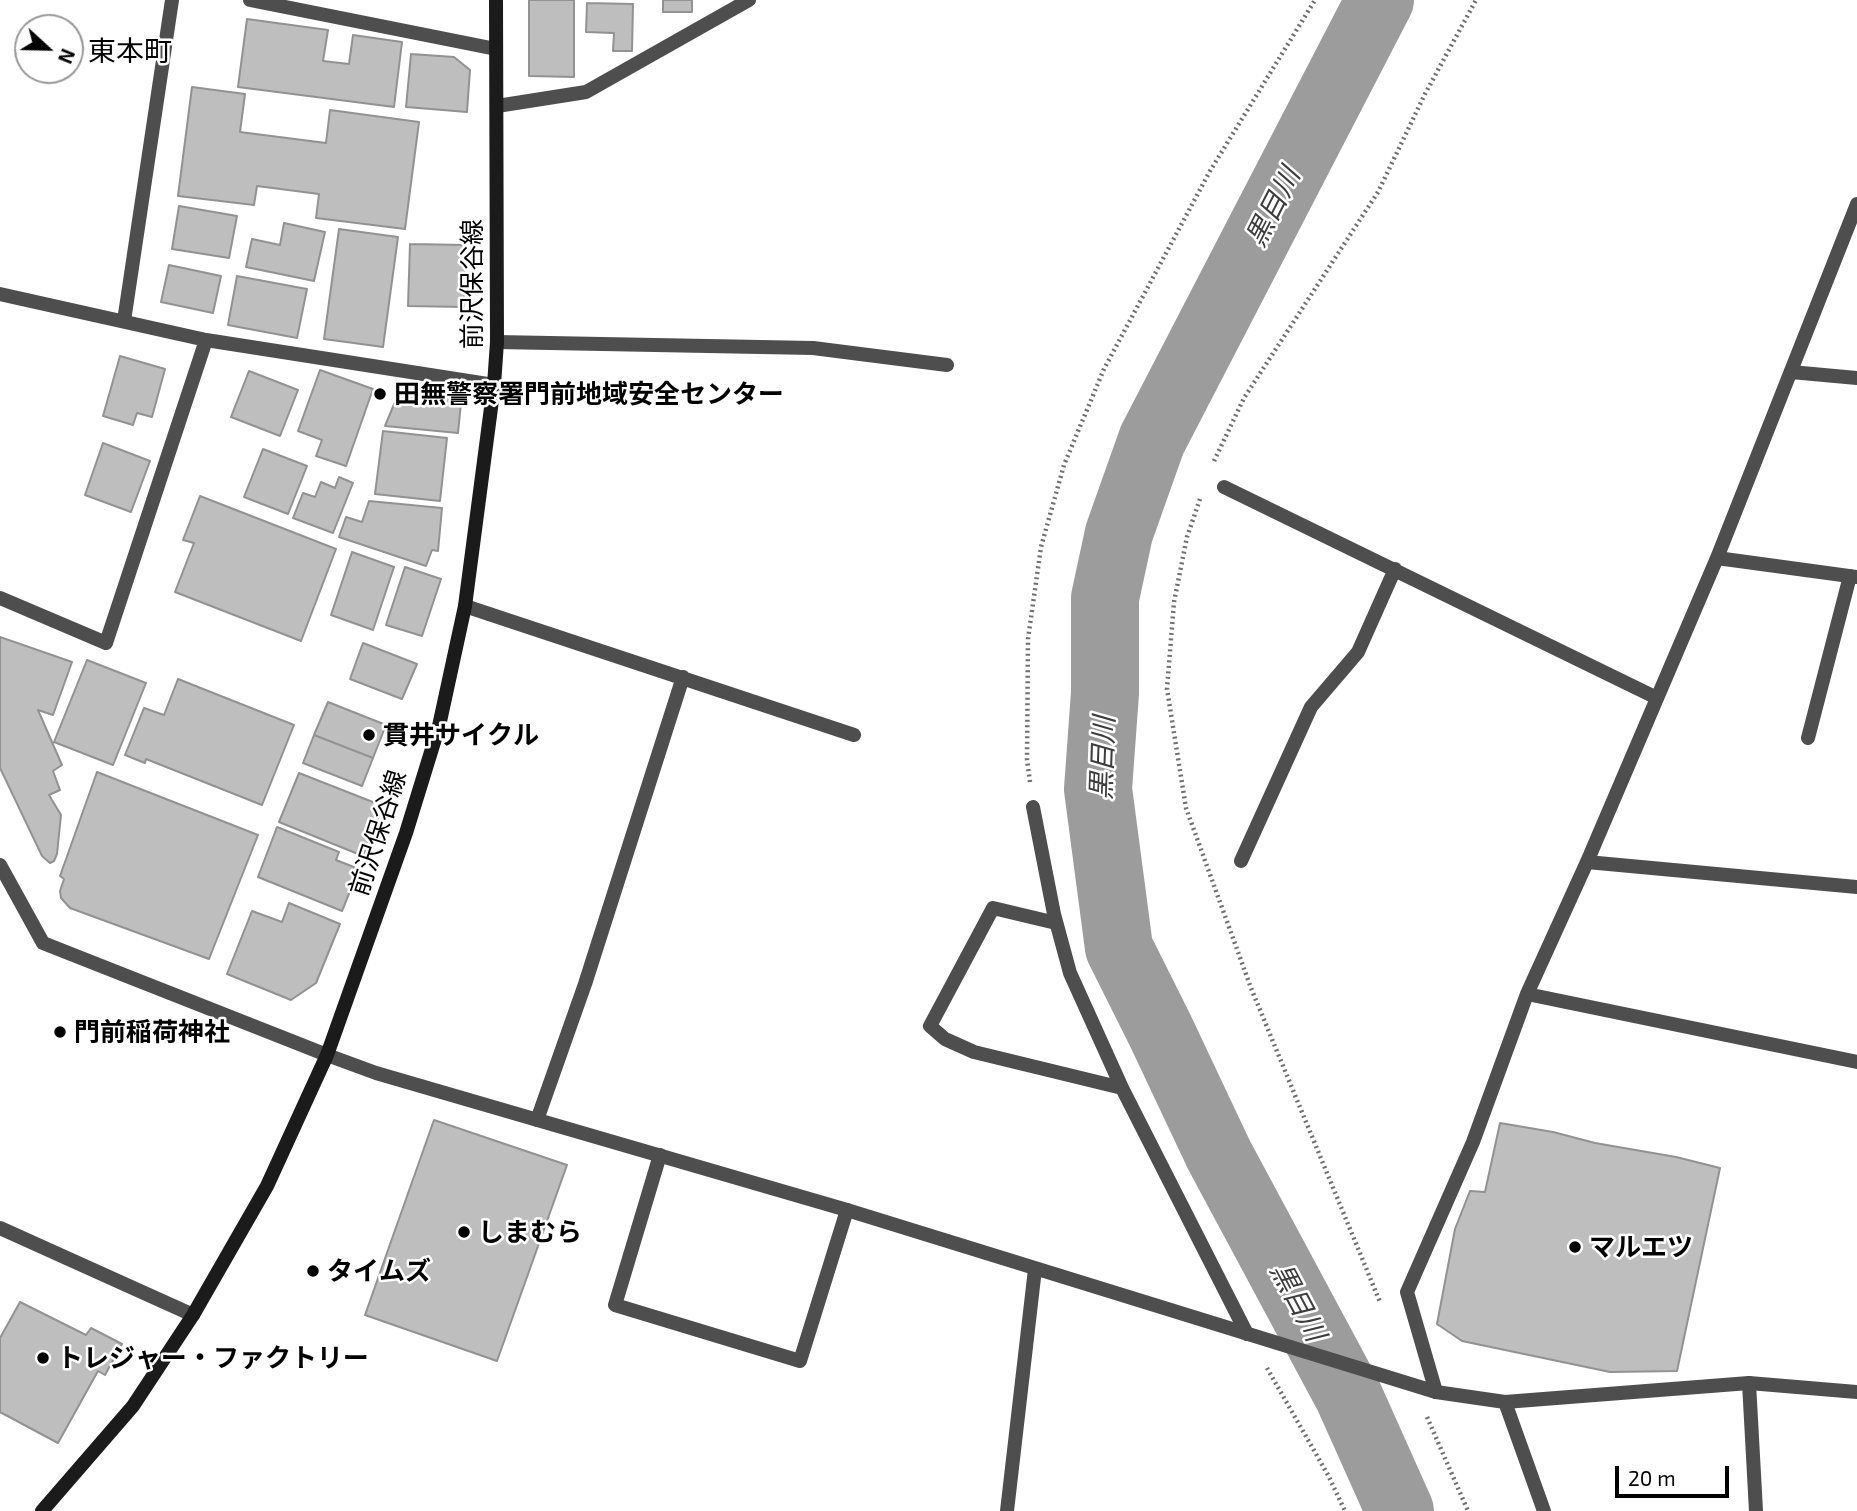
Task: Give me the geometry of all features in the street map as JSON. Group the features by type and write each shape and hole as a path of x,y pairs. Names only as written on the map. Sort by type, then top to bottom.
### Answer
{"main road":[{"name":"前沢保谷線","path":"45,1510 132,1406 193,1315 267,1186 327,1055 406,833 439,726 466,606 494,385 497,342 496,0"}],"street":[{"path":"124,321 172,0"},
{"path":"250,0 496,49"},
{"path":"497,106 586,92 749,0"},
{"path":"1436,1392 1407,1292 1473,1142 1527,994 1587,862 1717,558 1856,212"},
{"path":"0,295 206,340 494,385"},
{"path":"0,598 106,643 206,340"},
{"path":"497,342 813,348 947,365"},
{"path":"1791,372 1857,378"},
{"path":"1224,487 1657,698"},
{"path":"1717,558 1853,576 1808,738"},
{"path":"1241,862 1311,707 1357,652 1395,569"},
{"path":"466,606 854,735"},
{"path":"537,1119 589,972 682,677"},
{"path":"1033,807 1056,923 1070,973 1122,1088 1247,1334"},
{"path":"1587,862 1857,887"},
{"path":"0,865 43,943 376,1073 847,1210 1436,1392 1505,1402 1749,1383 1857,1392"},
{"path":"1056,923 993,908 930,1026 945,1040 974,1052 1122,1088"},
{"path":"1527,994 1857,1062"},
{"path":"660,1155 615,1305 800,1361 847,1210"},
{"path":"0,1228 193,1315"},
{"path":"1007,1511 1035,1269"},
{"path":"1749,1383 1756,1511"},
{"path":"1505,1402 1544,1511"}],"path":[{"path":"1033,807 1027,760 1028,639 1041,547 1065,465 1104,369 1210,171 1315,0"},
{"path":"1212,465 1244,398 1378,192 1425,94 1476,0"},
{"path":"1203,488 1187,537 1174,602 1167,689 1186,808 1251,988 1382,1308"},
{"path":"1247,1334 1328,1475 1345,1511"},
{"path":"1413,1385 1468,1511"}],"building":[{"path":"529,0 574,0 574,77 529,76"},
{"path":"663,0 692,0 692,12 663,12"},
{"path":"587,3 633,4 632,51 613,51 614,33 586,32"},
{"path":"247,19 328,30 323,61 349,64 353,35 402,42 394,107 238,87"},
{"path":"411,54 454,57 470,70 467,112 406,107"},
{"path":"192,87 245,94 240,132 326,143 330,110 419,122 405,229 316,218 319,194 257,186 254,205 178,196"},
{"path":"179,206 237,216 229,258 172,249"},
{"path":"284,223 325,232 314,281 246,267 252,239 280,245"},
{"path":"339,229 398,237 383,347 324,339"},
{"path":"410,244 466,245 464,307 408,306"},
{"path":"169,265 221,276 213,313 161,302"},
{"path":"237,276 307,289 297,338 228,325"},
{"path":"120,356 165,369 152,417 137,413 133,425 103,416"},
{"path":"320,370 373,389 346,466 316,456 322,440 298,431"},
{"path":"249,371 298,390 280,436 231,417"},
{"path":"402,385 462,393 458,433 385,426"},
{"path":"383,431 447,438 440,501 375,494"},
{"path":"103,443 150,461 131,512 85,495"},
{"path":"263,449 307,466 288,514 244,497"},
{"path":"339,477 353,483 333,533 293,518 303,493 315,497 321,482 335,488"},
{"path":"200,496 336,549 301,641 175,592 194,543 183,540"},
{"path":"369,501 442,508 438,551 432,550 426,566 339,537 346,517 362,522"},
{"path":"352,552 394,567 373,630 331,615"},
{"path":"405,567 441,579 422,636 386,625"},
{"path":"0,637 72,662 53,715 38,710 62,765 53,771 60,790 49,795 61,815 57,854 50,863 42,856 0,768"},
{"path":"363,643 417,664 402,699 350,679"},
{"path":"87,660 146,683 113,765 54,742"},
{"path":"178,679 294,725 262,805 146,759 145,763 125,755 144,708 164,715"},
{"path":"328,702 386,725 373,758 314,735"},
{"path":"314,735 373,758 362,786 303,763"},
{"path":"97,772 258,835 209,959 70,908 61,898 64,879 60,876"},
{"path":"299,773 383,806 363,856 279,822"},
{"path":"277,827 339,852 336,860 359,869 342,911 258,877"},
{"path":"289,903 340,924 316,983 291,1000 227,974 252,911 282,922"},
{"path":"434,1120 567,1165 497,1361 365,1315"},
{"path":"1500,1123 1720,1168 1677,1371 1610,1372 1462,1341 1437,1324 1455,1229 1470,1191 1485,1192"},
{"path":"20,1302 86,1335 91,1328 122,1344 105,1375 98,1371 58,1443 0,1412 0,1338"}],"waterway":[{"name":"黒目川","path":"1380,0 1152,440 1119,533 1105,598 1105,693 1098,789 1119,948 1219,1155 1349,1397 1400,1511"}],"place":[{"name":"田無警察署門前地域安全センター","path":"380,394"},
{"name":"貫井サイクル","path":"369,735"},
{"name":"門前稲荷神社","path":"60,1032"},
{"name":"しまむら","path":"464,1232"},
{"name":"マルエツ","path":"1575,1247"},
{"name":"タイムズ","path":"313,1271"},
{"name":"トレジャー・ファクトリー","path":"43,1358"}],"district":[{"name":"東本町","path":"130,52"}]}
